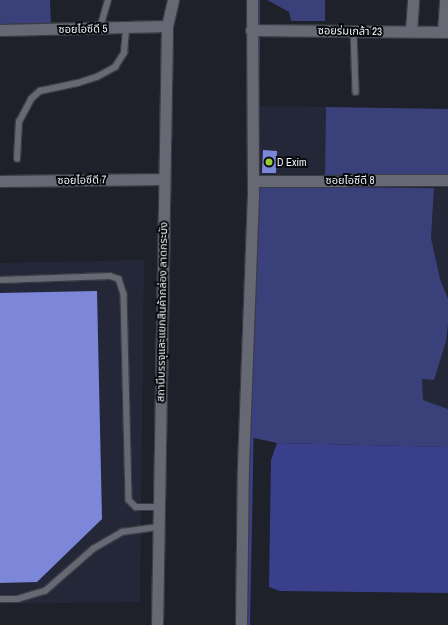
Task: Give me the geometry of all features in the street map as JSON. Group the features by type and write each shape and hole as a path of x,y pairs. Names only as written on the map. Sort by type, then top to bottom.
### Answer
{"street":[{"name":"สถานีบรรจุและแยกสินค้ากล่อง ลาดกระบัง","path":"157,625 167,26 173,0"},
{"path":"241,625 243,459 256,181 256,30 252,0"},
{"path":"411,31 413,0"},
{"path":"445,0 445,32"},
{"name":"ซอยไอซีดี 5","path":"0,30 98,29 167,26"},
{"name":"ซอยร่มเกล้า 23","path":"256,30 445,32"},
{"name":"ซอยไอซีดี 7","path":"0,181 164,179"},
{"name":"ซอยไอซีดี 8","path":"256,181 448,180"}],"lane":[{"path":"98,29 102,26 108,0"},
{"path":"17,159 19,122 31,98 40,91 90,79 115,67 124,53 126,28"},
{"path":"354,31 356,92"},
{"path":"0,280 110,276 119,280 124,294 129,500 136,507 159,507"},
{"path":"0,599 18,599 45,591 93,549 122,532 158,527"}],"shaded area":[{"path":"0,0 50,0 51,25 0,25"},
{"path":"267,0 325,0 325,21 291,21 289,12"},
{"path":"260,106 326,107 325,175 259,177"},
{"path":"326,107 448,109 448,174 325,175"},
{"path":"254,186 434,188 431,238 440,279 448,299 448,324 446,341 434,380 422,379 423,400 448,409 448,447 277,443 249,437"},
{"path":"448,187 448,299 440,279 431,238 434,188"},
{"path":"144,260 140,602 0,604 0,263"},
{"path":"448,324 448,409 423,400 422,378 433,380 446,341"},
{"path":"277,443 448,447 448,593 280,591 269,587 271,460"}],"building":[{"name":"D Exim","path":"263,150 277,151 276,173 262,173"},
{"path":"97,291 102,519 37,582 0,583 0,293"}],"waterway":[{"path":"258,0 258,61"},
{"path":"248,625 254,319"}],"place":[{"name":"D Exim","path":"269,162"}]}
